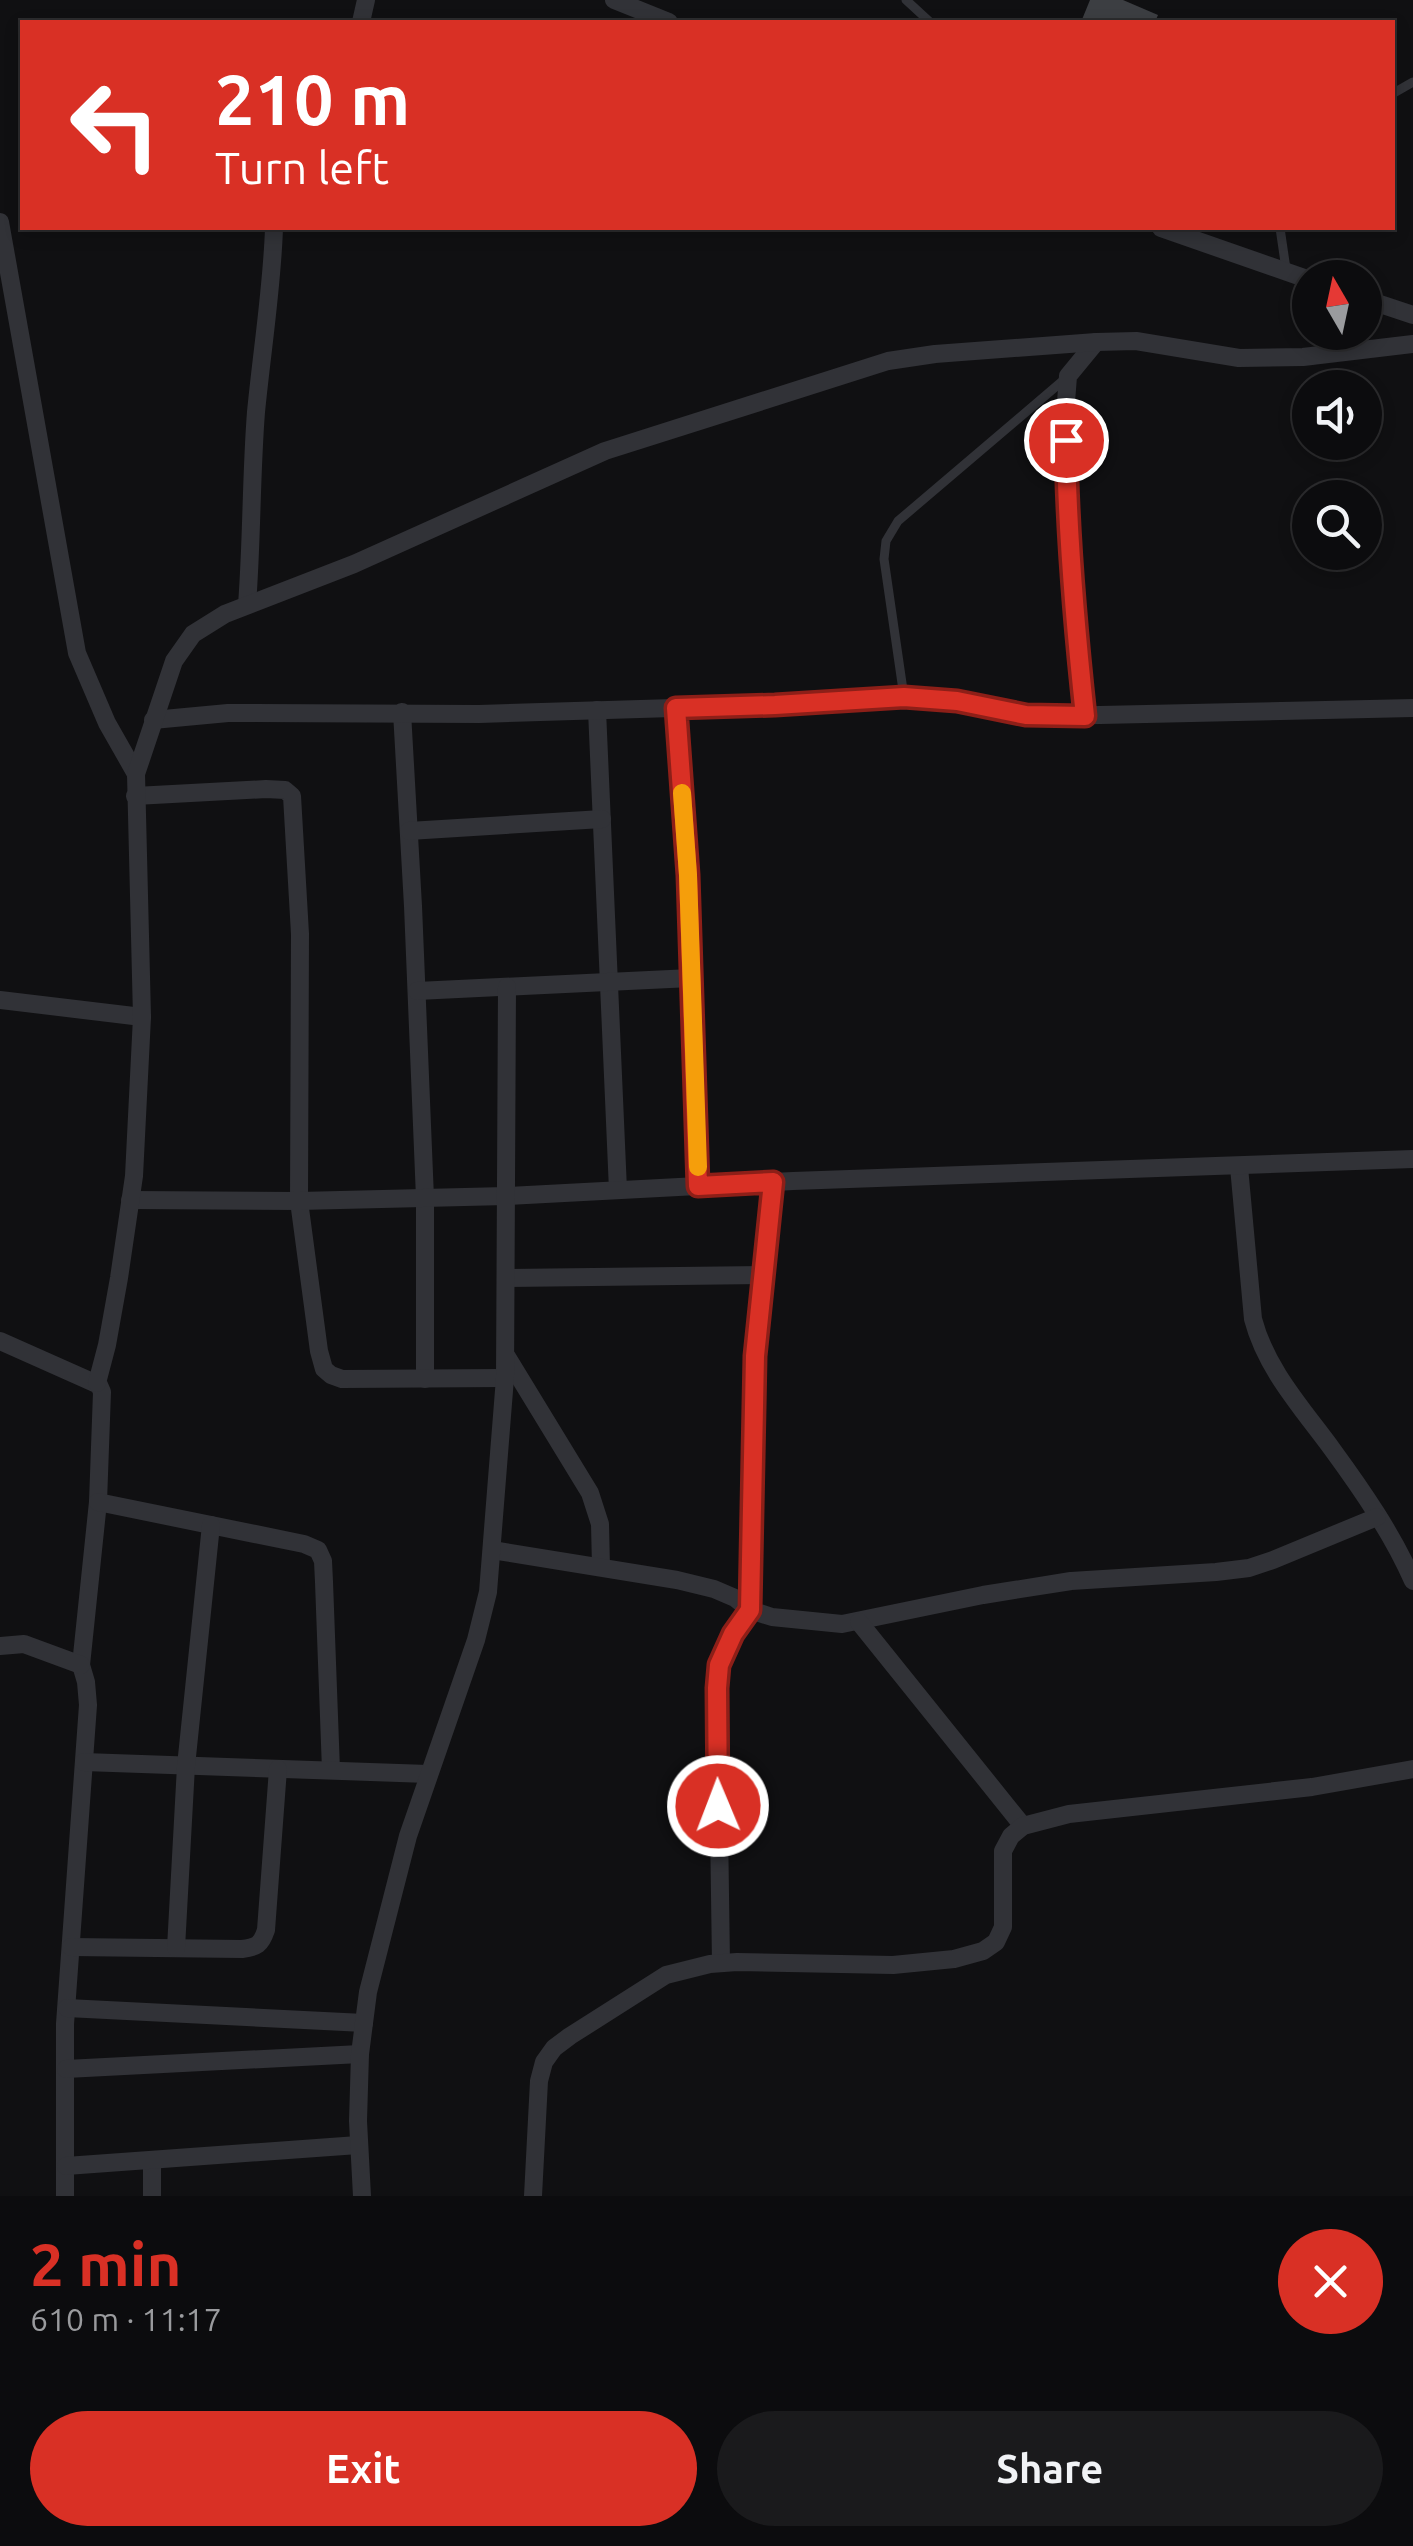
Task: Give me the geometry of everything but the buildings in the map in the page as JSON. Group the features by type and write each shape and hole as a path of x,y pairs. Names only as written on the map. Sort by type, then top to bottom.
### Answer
{"street":[{"path":"614,0 664,20"},
{"path":"0,222 77,653 107,723 136,774"},
{"path":"247,604 253,456 274,230"},
{"path":"1167,230 1292,274"},
{"path":"1382,304 1413,315"},
{"path":"96,1384 113,1312 134,1176 142,1017 136,774 174,661 193,634 247,604 354,564 605,451 908,357 1136,341 1239,358 1303,357 1413,344"},
{"path":"1085,716 1067,514 1066,402 1068,376 1096,342"},
{"path":"153,720 228,714 479,714 775,705 904,697 957,701 1026,715 1413,708"},
{"path":"676,708 688,875 698,1186"},
{"path":"596,710 618,1190"},
{"path":"402,712 425,1198 424,1378"},
{"path":"135,796 266,789 285,790 292,796 300,934 299,1201 316,1337 324,1369 342,1378 505,1378"},
{"path":"409,831 602,819"},
{"path":"417,991 692,978"},
{"path":"362,2196 358,2145 360,2054 368,1992 408,1836 476,1640 488,1592 506,1356 507,988"},
{"path":"0,1000 142,1017"},
{"path":"130,1200 506,1196 773,1182 1413,1159"},
{"path":"1239,1167 1253,1318 1259,1341 1284,1384 1377,1517 1413,1581"},
{"path":"721,1963 717,1688 724,1650 750,1610 753,1387 773,1182"},
{"path":"506,1278 763,1274"},
{"path":"0,1341 101,1386 102,1392 98,1502 81,1665 88,1705 67,2008 65,2196"},
{"path":"506,1356 590,1493 600,1524 601,1567"},
{"path":"98,1502 318,1550 323,1561 331,1770"},
{"path":"492,1550 714,1589 750,1610 772,1617 816,1623 858,1622 1071,1581 1249,1568 1377,1517"},
{"path":"176,1948 186,1766 211,1524"},
{"path":"858,1622 1023,1826"},
{"path":"0,1646 24,1644 81,1665"},
{"path":"84,1762 428,1774"},
{"path":"71,1947 242,1949 262,1942 278,1769"},
{"path":"533,2196 539,2081 544,2062 554,2048 666,1975 721,1963 893,1965 954,1960 983,1951 996,1942 1003,1927 1004,1850 1011,1836 1023,1826 1069,1814 1312,1787 1413,1769"},
{"path":"67,2008 364,2023"},
{"path":"66,2069 360,2054"},
{"path":"66,2166 358,2145"},
{"path":"152,2160 152,2196"}],"lane":[{"path":"906,0 928,20"},
{"path":"1280,230 1286,272"},
{"path":"904,697 885,573 884,550 890,531 1068,376"}],"slow traffic":[{"path":"682,793 698,1167"}],"route":[{"path":"718,1806 719,1665 733,1634 750,1610 753,1387 773,1182 698,1186 688,875 676,708 904,697 985,705 1026,715 1085,716 1072,593 1066,440"}]}
